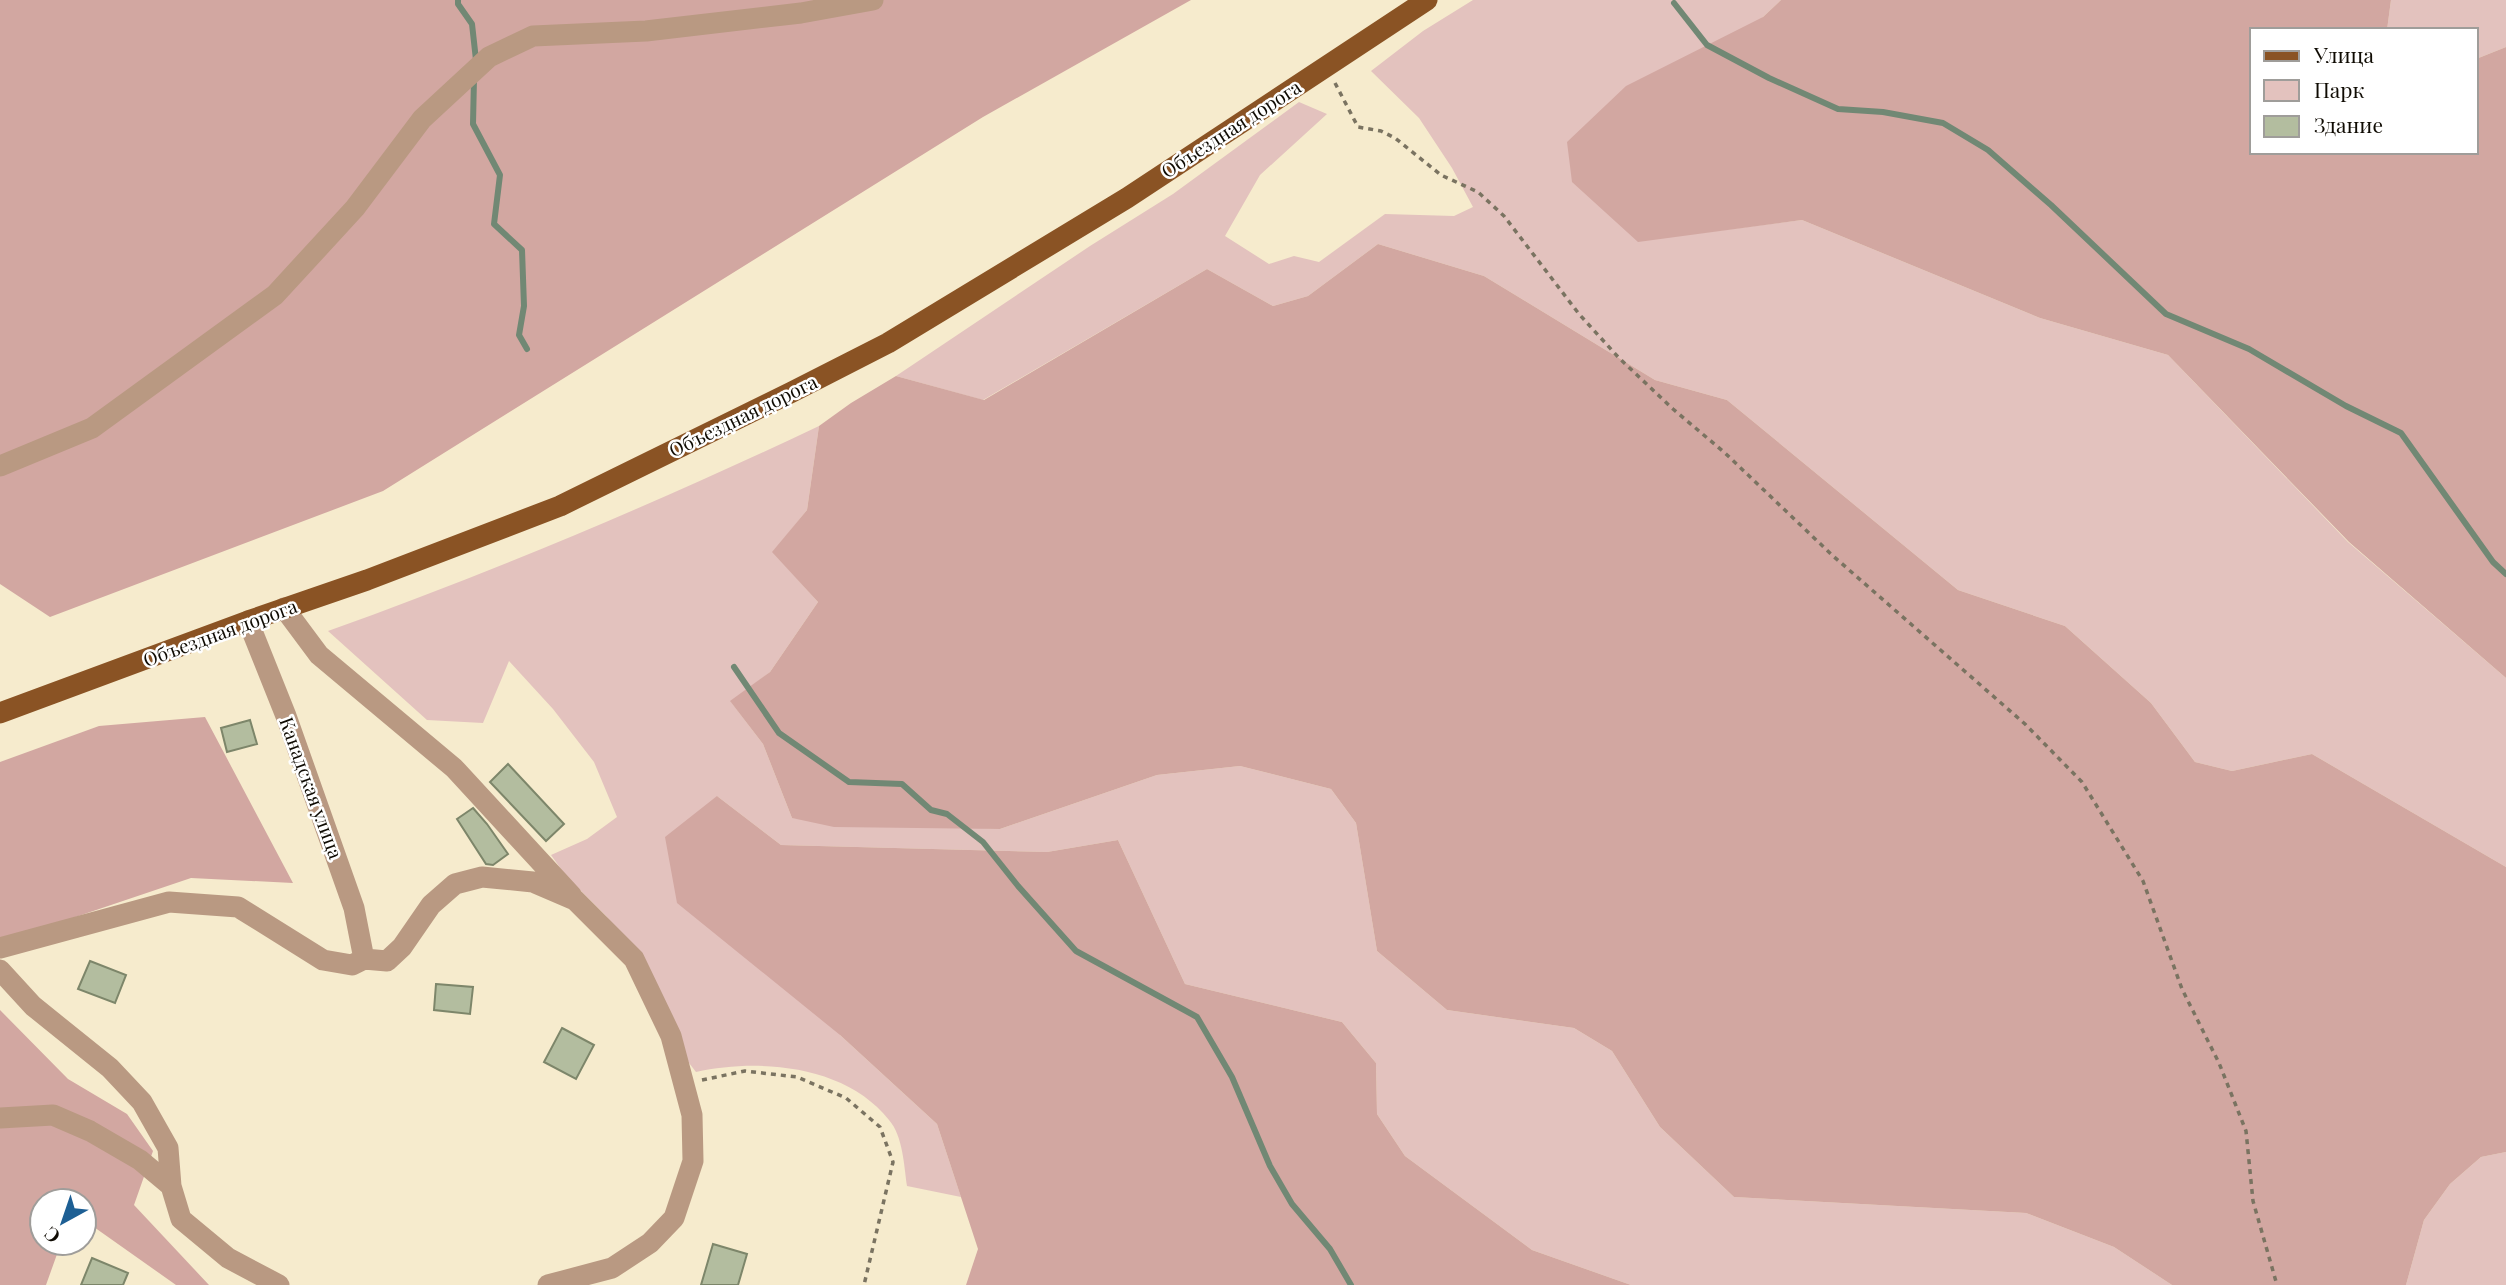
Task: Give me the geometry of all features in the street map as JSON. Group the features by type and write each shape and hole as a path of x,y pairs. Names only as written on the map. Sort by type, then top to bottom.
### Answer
{"main road":[{"name":"Объездная дорога","path":"0,713 367,580 560,506 888,343 1127,198 1427,0"}],"street":[{"path":"0,466 92,428 275,295 355,208 422,120 489,57 533,36 646,31 801,13 873,0"},
{"path":"284,608 319,656 454,768 575,900 634,959 671,1036 692,1115 693,1161 674,1218 650,1243 612,1268 548,1285"},
{"name":"Канадская улица","path":"248,621 286,716 354,908 364,959"},
{"path":"0,948 169,902 238,907 323,960 352,965 364,959 387,961 402,947 431,905 455,884 482,877 533,882 575,900"},
{"path":"0,970 33,1006 110,1068 142,1102 167,1149 171,1186 181,1219 228,1258 279,1285"},
{"path":"0,1118 53,1115 90,1131 140,1160 171,1186"}],"path":[{"path":"1328,65 1357,127 1388,134 1441,174 1478,192 1504,216 1579,314 1619,358 1726,453 1832,555 2025,724 2082,782 2143,881 2182,989 2219,1063 2246,1131 2253,1200 2277,1285"},
{"path":"683,1084 745,1071 797,1077 846,1098 880,1127 893,1162 864,1285"}],"green space":[{"path":"1473,0 1781,0 1763,17 1638,241 1802,220 2040,318 2168,355 2348,542 2506,678 2506,867 2312,754 2232,771 2195,762 2151,703 2065,626 1958,590 1727,400 1655,380 1484,276 1378,244 1308,296 1273,306 1207,269 983,400 896,376 1090,246 1173,194 1299,102 1327,114 1260,175 1225,236 1269,264 1294,256 1319,262 1385,214 1454,216 1473,207 1452,168 1419,118 1371,71 1423,31"},
{"path":"2391,0 2506,0 2506,47 2478,58 2478,28 2387,28"},
{"path":"819,426 807,510 773,552 818,602 770,672 731,702 763,744 792,818 1000,829 1157,775 1240,766 1331,789 1356,823 1377,951 1447,1010 1574,1028 1612,1051 1660,1127 1734,1197 2026,1213 2114,1247 2172,1285 1631,1285 1532,1250 1405,1156 1377,1114 1376,1063 1342,1022 1185,984 1118,840 1047,852 781,845 717,796 840,1035 937,1124 961,1197 907,1186 902,1152 894,1127 871,1102 850,1087 800,1070 773,1067 747,1066 696,1072 689,1063 637,955 606,916 566,876 551,855 587,839 617,817 594,762 553,709 509,661 483,723 427,720 328,631 576,534"},
{"path":"2506,1152 2506,1285 2406,1285 2424,1220 2450,1184 2481,1157"}],"shaded area":[{"path":"0,0 1191,0 983,117 383,491 50,617 0,584"},
{"path":"1781,0 2391,0 2387,28 2250,28 2250,154 2478,154 2478,58 2506,47 2506,678 2349,542 2168,355 2040,318 1802,220 1638,242 1572,182 1567,142 1626,86 1763,17"},
{"path":"1378,244 1484,276 1655,380 1727,400 1958,590 2065,626 2151,703 2195,762 2232,771 2312,754 2506,867 2506,1152 2481,1157 2450,1184 2424,1220 2406,1285 2172,1285 2114,1247 2026,1213 1734,1197 1660,1127 1612,1051 1574,1028 1447,1010 1377,951 1356,823 1331,789 1240,766 1157,775 1000,829 834,827 792,818 763,744 730,701 770,672 818,602 772,552 807,510 819,426 896,376 984,400 1207,269 1273,306 1308,296"},
{"path":"205,717 293,883 191,878 0,940 0,762 99,726"},
{"path":"717,796 781,845 1047,852 1118,840 1185,984 1342,1022 1376,1063 1377,1114 1405,1156 1532,1250 1631,1285 966,1285 978,1249 937,1124 840,1035 677,903 665,837"},
{"path":"0,1010 68,1079 127,1114 153,1151 134,1205 209,1285 176,1285 98,1230 98,1187 28,1187 28,1257 56,1257 46,1285 0,1285"}],"building":[{"path":"250,720 257,744 227,752 221,728"},
{"path":"508,764 564,824 546,841 490,782"},
{"path":"473,808 508,854 493,865 486,864 457,819"},
{"path":"90,961 126,975 115,1003 78,989"},
{"path":"436,984 473,987 470,1014 434,1010"},
{"path":"562,1028 594,1045 576,1079 544,1062"},
{"path":"713,1244 747,1254 738,1285 701,1285"},
{"path":"92,1258 128,1273 123,1285 81,1285"}],"waterway":[{"path":"458,0 472,24 476,60"},
{"path":"1674,3 1707,45 1769,78 1838,109 1883,112 1943,123 1988,150 2051,205 2166,314 2249,349 2346,406 2401,433 2493,562 2506,574"},
{"path":"474,78 473,124 500,175 494,224 522,250 524,306 519,335 527,349"},
{"path":"734,667 779,733 849,782 902,784 931,810 947,814 983,842 1076,951 1197,1017 1232,1077 1270,1166 1292,1204 1330,1249 1351,1285"}]}
